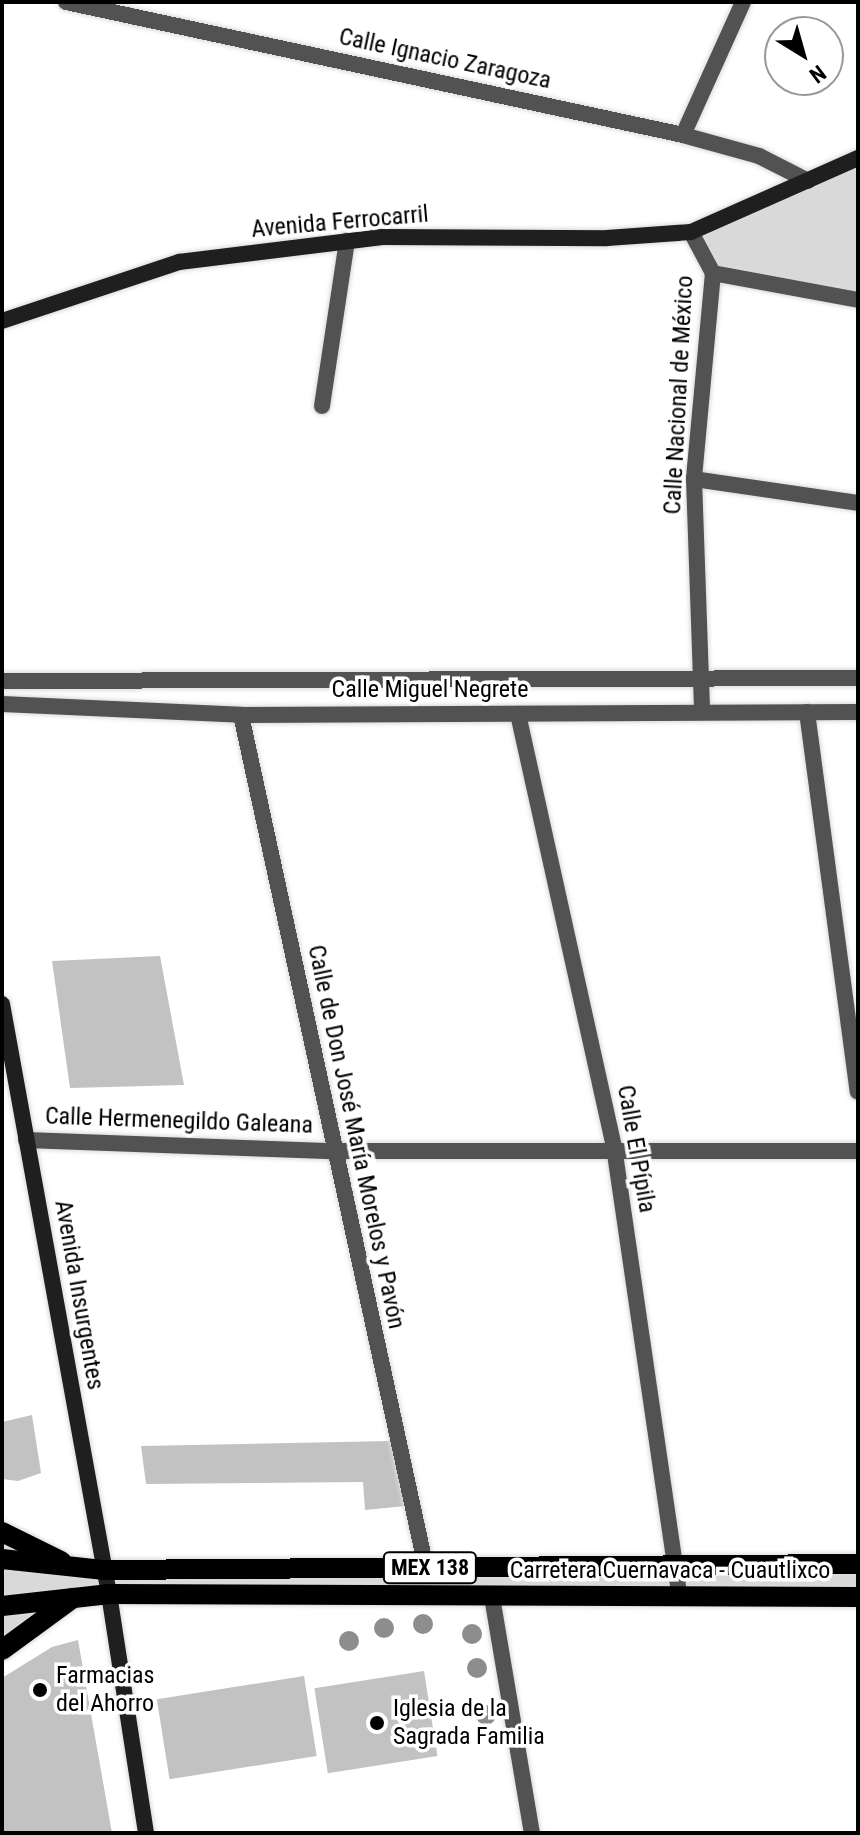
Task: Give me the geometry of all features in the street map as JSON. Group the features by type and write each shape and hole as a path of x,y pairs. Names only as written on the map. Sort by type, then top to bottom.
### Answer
{"main road":[{"path":"2,1532 76,1568"},
{"name":"Carretera Cuernavaca - Cuautlixco","path":"2,1559 104,1570 858,1564"},
{"name":"Carretera Cuernavaca - Cuautlixco","path":"2,1606 109,1594 858,1597"},
{"path":"2,1650 76,1596"}],"street":[{"name":"Calle Ignacio Zaragoza","path":"66,2 683,135 759,156 808,181"},
{"path":"683,135 743,2"},
{"path":"691,232 858,158"},
{"name":"Avenida Ferrocarril","path":"2,321 179,262 347,241 691,232"},
{"name":"Calle Nacional de México","path":"691,232 713,273 694,479 702,710"},
{"path":"322,406 347,241"},
{"path":"713,273 858,300"},
{"path":"694,479 858,503"},
{"name":"Calle Miguel Negrete","path":"2,681 858,678"},
{"name":"Calle Miguel Negrete","path":"2,704 241,715 702,710 858,712"},
{"path":"807,712 858,1092"},
{"name":"Calle El Pípila","path":"518,714 614,1147 680,1597"},
{"name":"Calle de Don José María Morelos y Pavón","path":"241,715 333,1151 426,1568"},
{"name":"Avenida Insurgentes","path":"2,1004 109,1594 146,1833"},
{"name":"Calle Hermenegildo Galeana","path":"26,1140 333,1151 614,1147 858,1151"},
{"path":"492,1597 532,1833"}],"shaded area":[{"path":"858,158 858,300 713,273 691,232"},
{"path":"2,1532 104,1570 858,1564 858,1597 109,1594 106,1583 2,1650"}],"building":[{"path":"160,956 184,1085 70,1088 52,961"},
{"path":"32,1415 41,1473 18,1481 2,1479 2,1422"},
{"path":"390,1441 406,1506 365,1510 363,1482 146,1484 141,1446"},
{"path":"78,1640 112,1833 2,1833 2,1678 52,1647"},
{"name":"Iglesia de la Sagrada Familia","path":"424,1671 437,1756 328,1773 314,1688"},
{"path":"304,1676 317,1756 170,1779 157,1699"}],"place":[{"name":"Farmacias del Ahorro","path":"40,1690"},
{"name":"Iglesia de la Sagrada Familia","path":"377,1723"}]}
